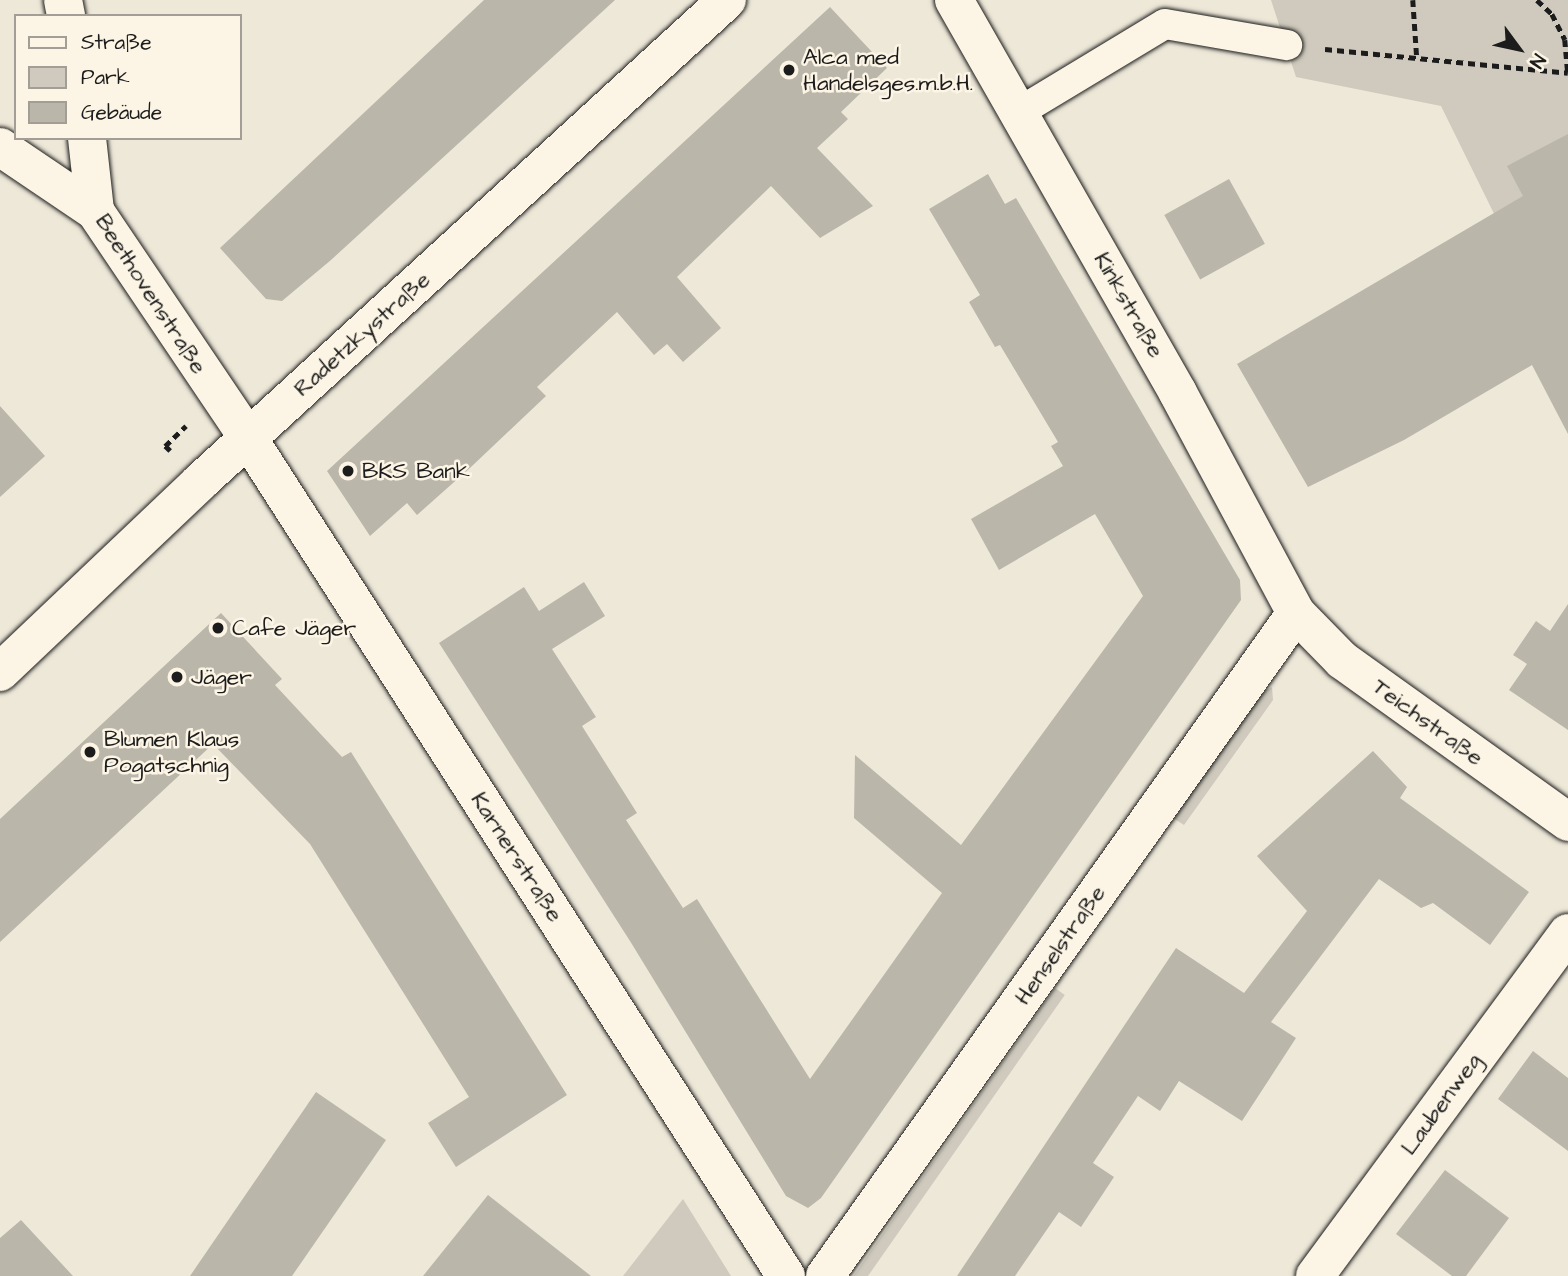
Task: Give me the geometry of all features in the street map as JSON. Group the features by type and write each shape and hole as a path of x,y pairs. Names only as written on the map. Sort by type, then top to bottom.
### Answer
{"street":[{"name":"Radetzkystraße","path":"0,672 248,438 727,0"},
{"name":"Kinkstraße","path":"954,0 1178,393 1296,613"},
{"name":"Beethovenstraße","path":"87,140 95,211 248,438"},
{"path":"0,147 95,211"},
{"name":"Karnerstraße","path":"248,438 786,1276"},
{"name":"Teichstraße","path":"1296,613 1342,660 1568,822"},
{"name":"Henselstraße","path":"825,1276 1296,613"},
{"name":"Laubenweg","path":"1315,1276 1568,933"}],"lane":[{"path":"1019,112 1165,24 1287,45"}],"path":[{"path":"1413,0 1417,58"},
{"path":"1287,45 1568,73 1564,40 1552,14 1541,1"}],"green space":[{"path":"1271,0 1568,0 1568,364 1441,106 1296,77"},
{"path":"1272,687 1273,700 1184,825 1173,818 1261,693"},
{"path":"1055,988 1065,995 868,1276 854,1276"},
{"path":"683,1199 731,1276 623,1276"}],"building":[{"path":"484,0 615,0 331,260 282,301 266,299 220,248"},
{"path":"830,7 887,68 841,112 848,119 817,148 873,206 820,238 771,186 677,277 721,328 683,362 667,344 654,355 617,312 537,387 546,396 471,467 417,515 407,503 370,536 327,471"},
{"path":"1568,134 1568,434 1532,365 1404,440 1308,487 1237,364 1523,196 1507,166"},
{"path":"988,174 1005,204 1016,198 1240,580 1241,600 821,1198 808,1208 786,1196 630,941 439,643 524,587 539,611 584,582 605,616 552,649 596,717 582,726 637,813 626,820 683,908 697,899 810,1079 942,893 854,818 855,755 961,845 1143,596 1095,514 999,570 971,519 1063,466 1051,446 1058,442 1000,345 995,347 969,302 980,295 929,209"},
{"path":"1229,179 1265,244 1200,280 1164,215"},
{"path":"0,406 45,456 0,497"},
{"path":"1568,604 1568,730 1509,690 1527,664 1513,655 1536,621 1550,631"},
{"path":"221,613 282,679 275,685 342,757 351,752 567,1095 456,1167 428,1123 469,1097 310,844 213,744 0,942 0,819"},
{"path":"1373,751 1407,787 1400,798 1529,892 1490,945 1433,903 1421,908 1379,879 1271,1022 1296,1038 1242,1121 1179,1081 1160,1111 1138,1096 1093,1163 1114,1177 1081,1227 1059,1212 1015,1276 957,1276 1176,948 1244,993 1307,911 1257,856"},
{"path":"1533,1051 1568,1078 1568,1151 1498,1099"},
{"path":"316,1092 386,1140 292,1276 190,1276"},
{"path":"1445,1170 1509,1218 1466,1276 1452,1276 1396,1234"},
{"path":"488,1195 591,1276 423,1276"},
{"path":"21,1220 73,1276 0,1276 0,1238"}],"place":[{"name":"Alca med Handelsges.m.b.H.","path":"789,70"},
{"name":"BKS Bank","path":"348,471"},
{"name":"Cafe Jäger","path":"218,628"},
{"name":"Jäger","path":"177,677"},
{"name":"Blumen Klaus Pogatschnig","path":"90,752"}]}
